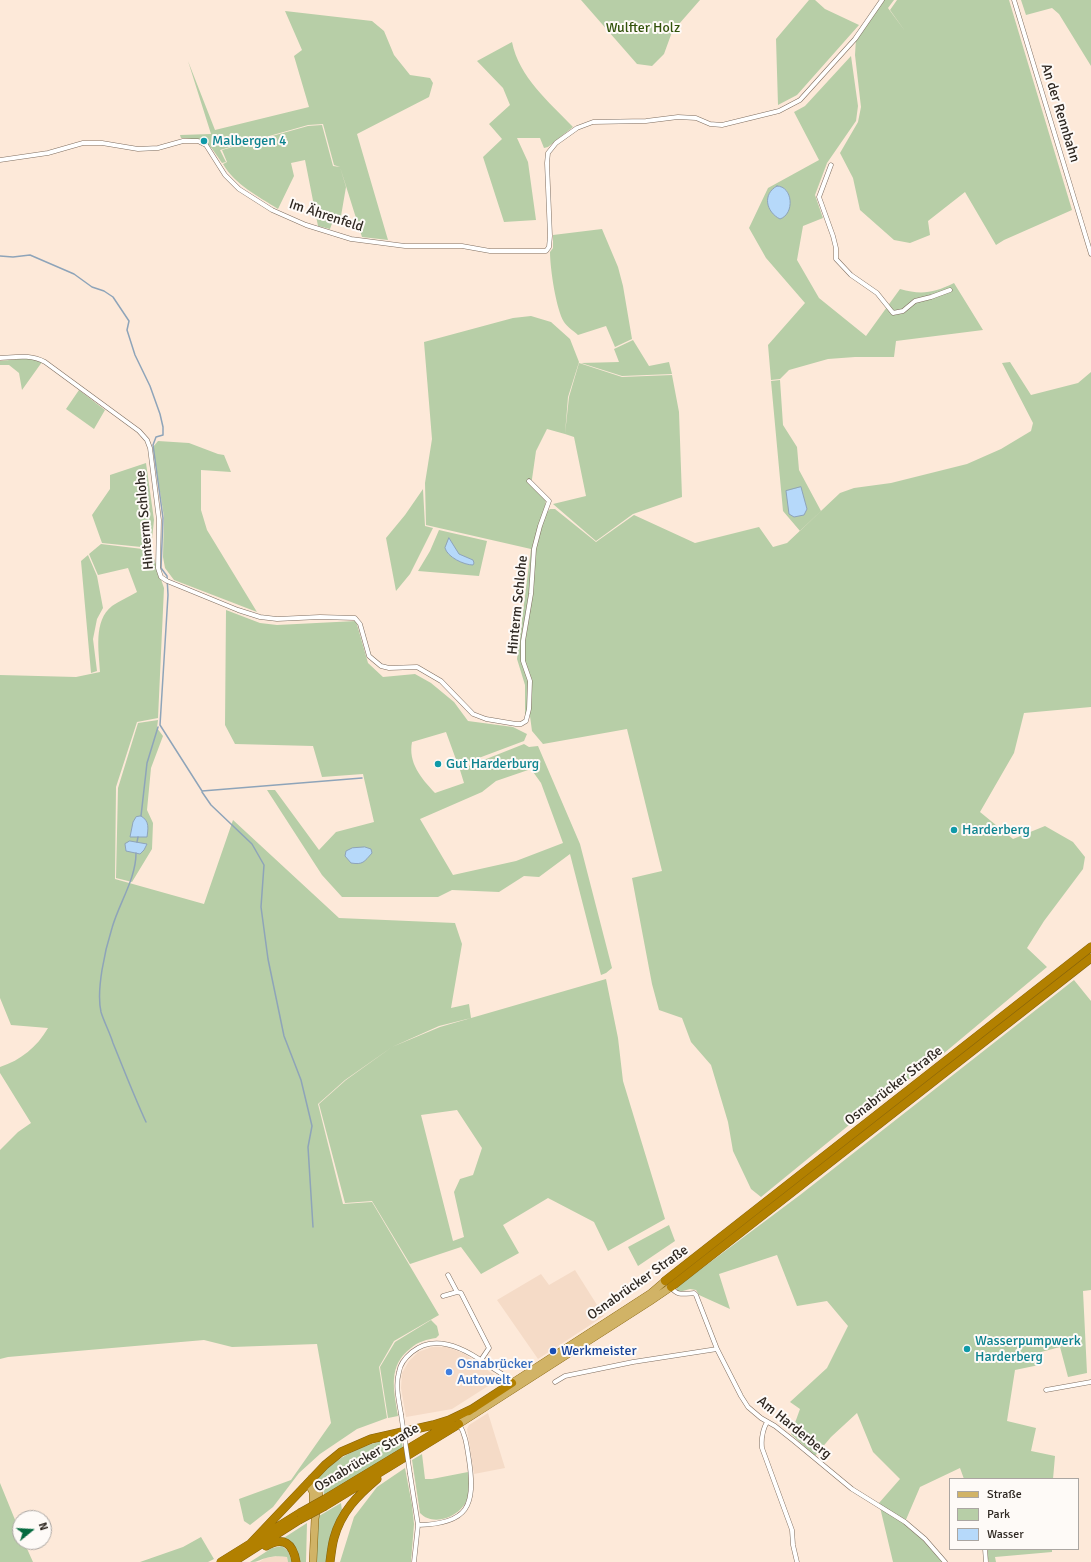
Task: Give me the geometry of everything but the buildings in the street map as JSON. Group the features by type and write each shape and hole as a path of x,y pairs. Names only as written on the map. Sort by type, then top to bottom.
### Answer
{"highway":[{"path":"1046,988 1091,947"},
{"path":"1046,988 1091,958"},
{"name":"Osnabrücker Straße","path":"668,1284 1046,988"},
{"name":"Osnabrücker Straße","path":"325,1502 512,1383"},
{"path":"251,1543 324,1464 341,1452 358,1444 394,1433 450,1420 474,1408"},
{"name":"Osnabrücker Straße","path":"220,1562 251,1543 391,1467 459,1424"},
{"path":"330,1562 334,1537 345,1513 359,1495 391,1467"},
{"name":"Osnabrücker Straße","path":"233,1562 300,1516"},
{"path":"249,1552 260,1550 273,1542 279,1541 286,1543 292,1548 295,1554 296,1562"}],"main road":[{"name":"Osnabrücker Straße","path":"512,1383 668,1284"},
{"name":"Osnabrücker Straße","path":"459,1424 642,1307 668,1284"},
{"path":"310,1480 314,1497 311,1520 310,1562"},
{"path":"310,1480 318,1489 319,1496 315,1519 313,1562"}],"street":[{"name":"Im Ährenfeld","path":"0,160 29,157 83,143 102,143 138,149 158,148 183,141 198,141 206,145 225,175 239,189 272,210 306,225 351,239 404,246 462,246 490,251 546,251 549,247 550,236 547,163 548,153 556,143 577,128 593,122 646,121 678,117 696,118 710,124 722,125 779,111 800,100 855,39 882,0"},
{"name":"An der Rennbahn","path":"1014,0 1091,254"},
{"path":"831,165 819,197 834,242 836,259 851,275 877,293 893,312 903,311 915,301 950,290"},
{"name":"Hinterm Schlohe","path":"0,358 27,356 38,358 139,431 147,440 150,448 159,520 158,568 161,577 167,581 238,610 260,617 277,619 320,617 355,618 360,624 369,656 380,666 389,668 417,667 441,682 473,714 486,719 521,724 526,721 529,709 530,681 523,661 523,641 531,594 534,549 549,501 530,481"},
{"path":"448,1275 457,1292 461,1293 489,1348 481,1360"},
{"name":"Am Harderberg","path":"668,1284 676,1293 680,1295 696,1294 717,1349 744,1402 752,1411 794,1441 852,1489 905,1522 925,1539 945,1562"},
{"path":"443,1296 457,1292"},
{"path":"414,1562 418,1525 397,1388 399,1371 406,1358 416,1349 431,1343 447,1343 464,1350 481,1360 512,1383"},
{"path":"555,1382 566,1376 634,1362 717,1349"},
{"path":"1046,1390 1091,1382"},
{"path":"767,1422 762,1431 762,1448 792,1530 793,1545 797,1562"},
{"path":"418,1525 454,1519 466,1509 470,1500 472,1488 465,1436 459,1424"},
{"path":"985,1550 986,1562"}],"shaded area":[{"path":"575,1270 604,1316 538,1359 497,1300 541,1274 549,1285"},
{"path":"432,1347 447,1347 463,1353 496,1376 496,1381 452,1409 406,1417 401,1388 402,1373 409,1361 418,1352"},
{"path":"488,1413 505,1468 474,1474 467,1429 469,1425"},
{"path":"278,1556 287,1557 288,1562 259,1562 265,1558"}],"green space":[{"name":"Wulfter Holz","path":"581,0 700,0 672,32 664,54 652,66 637,64"},
{"path":"809,0 815,0 825,9 859,25 797,95 778,105 776,39"},
{"path":"883,0 894,0 888,8 905,31 890,10 897,0 1009,0 1072,210 996,245 965,192 928,221 930,235 910,243 894,240 860,210 853,178 840,153 858,122 861,107 855,55 856,39"},
{"path":"1021,0 1091,0 1091,66 1059,14 1052,8 1026,15"},
{"path":"285,11 372,21 384,31 394,55 410,75 430,78 433,83 429,97 357,134 388,240 362,237 340,167 334,165 323,124 308,125 220,150 226,162 222,163 210,146 206,143 181,138 180,135 211,134 188,61 215,130 309,107 294,56 302,50"},
{"path":"512,42 521,67 528,78 573,127 548,147 544,148 540,138 517,138 528,162 536,220 504,222 483,157 502,139 489,124 510,105 503,88 477,61"},
{"path":"851,56 858,106 856,121 827,163 815,195 823,218 803,226 797,260 819,298 866,336 900,289 914,292 927,292 940,289 954,283 983,330 896,341 894,357 828,359 789,370 780,379 771,380 768,345 805,303 766,258 749,228 768,188 819,160 794,112 805,106"},
{"path":"322,125 333,166 340,167 346,187 341,216 335,215 330,229 318,226 305,160 291,163 294,176 278,209 240,184 223,164 227,162 222,150 308,126"},
{"path":"602,229 618,267 623,286 632,339 615,347 606,326 578,335 565,324 558,308 551,268 550,252 553,248 553,235"},
{"path":"531,316 551,322 570,339 579,362 568,397 565,434 547,429 536,451 531,486 546,500 544,511 547,512 550,509 555,509 596,542 634,515 695,543 759,527 773,547 787,543 840,493 854,488 891,483 967,464 1001,449 1031,431 1033,423 1002,363 1010,362 1031,395 1078,383 1091,372 1091,707 1024,713 1014,753 980,812 1013,839 1045,826 1073,842 1085,857 1083,869 1044,921 1027,948 1047,967 937,1059 876,1103 761,1197 751,1189 733,1151 728,1122 711,1065 691,1042 682,1018 659,1010 652,984 632,878 662,871 627,729 543,744 532,731 530,716 525,715 525,685 517,659 531,549 426,525 425,483 432,439 424,342 513,318"},
{"path":"633,340 649,366 669,362 672,374 622,376 581,363 619,362 614,349"},
{"path":"28,358 42,362 22,390 19,373 9,365 0,365 0,361"},
{"path":"579,363 622,377 672,375 679,412 682,497 633,514 596,541 553,504 586,496 574,437 565,434 569,397"},
{"path":"780,380 783,425 797,447 799,470 821,511 800,531 783,511 771,381"},
{"path":"79,390 105,410 94,429 66,409"},
{"path":"158,441 189,443 224,455 231,472 201,470 201,510 207,530 257,612 174,580 165,568 163,557 164,517 153,447"},
{"path":"146,463 154,520 151,548 102,543 92,515 110,489 110,475"},
{"path":"423,489 425,526 433,528 410,574 396,591 386,538 405,515"},
{"path":"439,530 487,541 479,576 418,571 430,551"},
{"path":"101,544 151,550 164,588 158,718 137,722 116,787 115,879 204,904 233,820 339,918 455,923 462,944 451,1008 469,1004 471,1018 439,1026 392,1047 345,1080 318,1104 343,1204 372,1202 439,1315 394,1341 379,1367 387,1418 357,1429 320,1454 299,1473 273,1507 250,1525 244,1521 239,1499 291,1480 331,1423 317,1344 232,1347 204,1340 8,1357 0,1359 0,1150 18,1132 31,1123 0,1073 0,1067 22,1057 34,1047 48,1028 11,1025 0,998 0,675 76,677 100,672 98,637 102,620 106,612 112,606 137,592 128,568 98,575 89,554"},
{"path":"88,555 97,576 103,608 97,619 93,639 97,671 91,673 81,561"},
{"path":"226,610 260,623 277,625 356,621 368,663 383,677 415,674 431,683 454,702 468,721 513,727 527,734 524,741 460,765 458,765 446,732 412,742 412,757 417,770 435,793 464,783 461,769 524,744 529,747 538,746 580,844 612,968 601,975 570,854 539,877 524,876 499,892 452,890 438,897 342,897 322,875 267,790 275,790 319,850 336,832 374,822 363,774 322,777 313,746 235,744 225,725","holes":["531,769 541,783 563,843 516,861 453,875 420,819 482,792 496,781"]},
{"path":"158,720 157,728 163,736 151,768 147,810 153,823 152,849 132,882 116,878 118,788 138,723"},
{"path":"606,979 618,1038 623,1081 665,1219 608,1251 594,1222 548,1198 503,1225 519,1253 481,1274 461,1247 410,1264 372,1201 345,1203 319,1104 346,1080 392,1047 440,1027","holes":["457,1110 482,1148 473,1175 460,1179 454,1192 464,1237 453,1241 421,1115"]},
{"path":"1074,980 1091,1001 1091,1290 1083,1291 1087,1373 1068,1377 1060,1347 1041,1352 1039,1365 1015,1370 1007,1421 1036,1428 1031,1451 1055,1456 1053,1478 964,1478 960,1468 920,1487 905,1522 925,1539 945,1562 893,1562 879,1503 900,1479 873,1452 857,1413 831,1437 815,1456 791,1434 800,1409 790,1402 827,1368 848,1326 827,1301 797,1306 777,1255 719,1274 730,1309 699,1295 696,1290 690,1289 679,1292 677,1290 677,1287 800,1195"},
{"path":"669,1225 675,1241 638,1266 628,1247"},
{"path":"431,1320 437,1326 439,1335 436,1338 423,1341 413,1346 403,1355 398,1363 395,1371 394,1388 398,1416 388,1418 380,1367 395,1342"},
{"path":"401,1436 403,1449 324,1495 323,1487 316,1478 335,1462 366,1446"},
{"path":"422,1454 425,1479 468,1472 469,1490 467,1500 459,1511 446,1518 439,1520 432,1519 425,1517 420,1513 412,1460"},
{"path":"405,1468 414,1524 411,1562 340,1562 354,1517 377,1487"},
{"path":"0,1483 12,1512 12,1550 28,1550 33,1562 0,1562"},
{"path":"341,1503 342,1511 327,1562 316,1562 319,1516"},
{"path":"307,1523 306,1562 298,1562 282,1539"},
{"path":"201,1537 214,1559 208,1562 140,1562 183,1547"},
{"path":"282,1546 288,1551 292,1562 288,1562 287,1557 279,1556 250,1562 272,1548"},
{"path":"988,1550 1052,1550 1052,1552 995,1557 996,1562 989,1562 987,1555"}],"water":[{"path":"777,186 786,190 790,201 788,212 780,219 775,216 769,208 768,203 769,194 772,189"},
{"path":"801,487 807,509 804,515 794,517 789,514 786,491"},
{"path":"449,538 459,554 473,560 473,565 461,562 452,557 446,551 445,548"},
{"path":"141,816 147,823 147,837 130,837 133,822 136,817"},
{"path":"130,841 147,844 140,854 126,851 125,844"},
{"path":"365,847 371,849 372,853 363,862 358,864 351,863 345,856 346,851 352,848"}],"waterway":[{"path":"0,256 13,257 30,255 74,274 92,287 104,291 113,297 129,321 127,330 135,355 150,386 163,427 163,435 156,437 153,445 163,518 161,568 167,576 168,595 160,725 202,791 362,778"},
{"path":"141,816 147,763 158,727"},
{"path":"202,792 211,805 252,844 264,865 261,907 268,959 284,1036 301,1080 312,1126 308,1147 313,1227"},
{"path":"137,842 138,837"},
{"path":"136,853 130,882 109,937 100,982 100,1003 104,1020 146,1122"}],"place":[{"name":"Malbergen 4","path":"204,141"},
{"name":"Gut Harderburg","path":"438,764"},
{"name":"Harderberg","path":"954,830"},
{"name":"Wasserpumpwerk Harderberg","path":"967,1349"},
{"name":"Werkmeister","path":"553,1351"},
{"name":"Osnabrücker Autowelt","path":"449,1372"}]}
